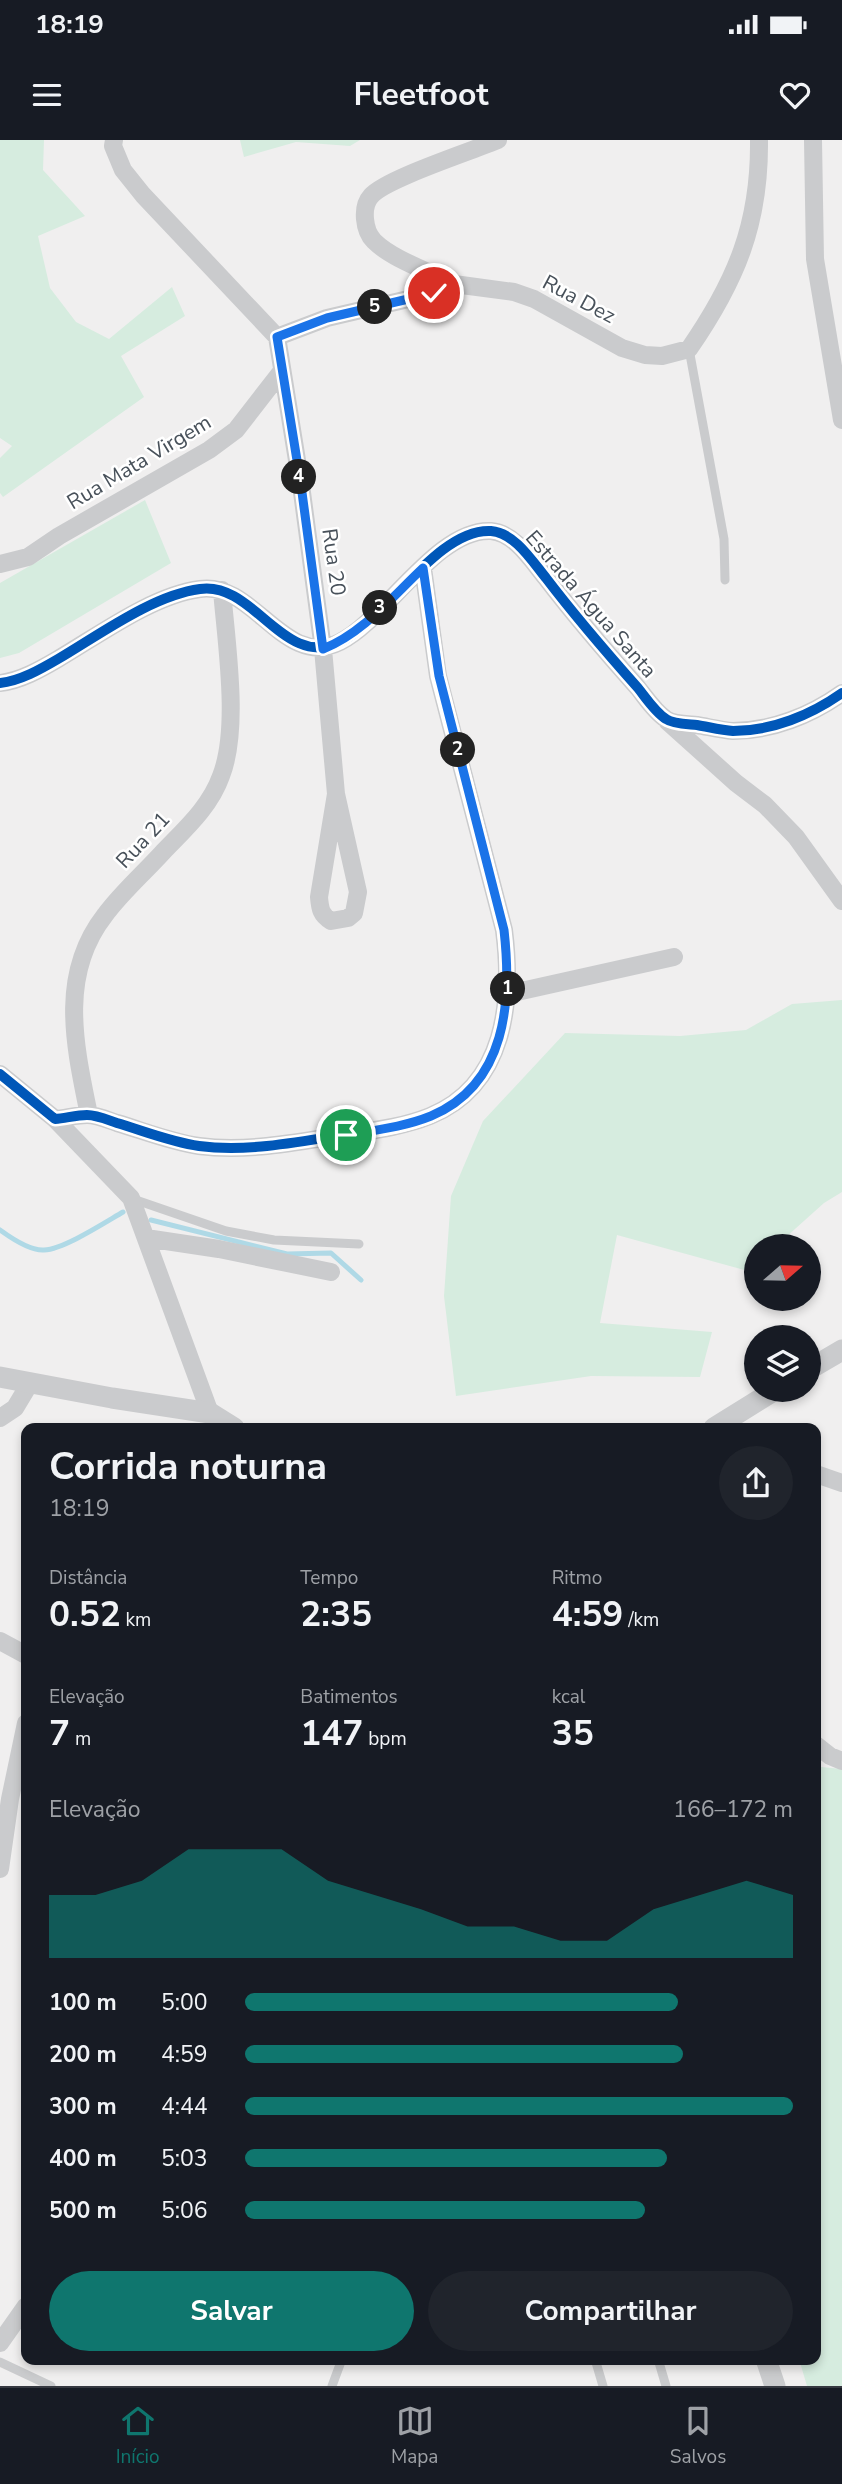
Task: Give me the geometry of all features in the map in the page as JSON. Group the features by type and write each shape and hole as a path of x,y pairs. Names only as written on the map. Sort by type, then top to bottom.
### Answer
{"street":[{"path":"114,140 113,146 123,170 143,195 277,337"},
{"path":"454,284 384,249 371,239 365,224 365,212 370,196 389,182 498,140"},
{"path":"689,349 728,287 750,230 759,170 759,140"},
{"path":"813,140 814,259 842,420"},
{"name":"Rua Dez","path":"277,337 327,318 434,293 454,284 514,292 534,299 622,348 645,355 662,356 689,349"},
{"name":"Rua 20","path":"277,337 301,485 323,649 336,794 358,892 354,913 348,918 331,921 324,917 319,897 336,794"},
{"name":"Rua Mata Virgem","path":"0,564 28,557 59,536 209,450 236,430 281,372"},
{"name":"Estrada Água Santa","path":"323,649 341,642 357,630 449,546 472,534 492,531 508,538 525,552 600,646 667,721 736,783 765,805 796,837 842,901"},
{"path":"55,1119 89,1115 198,1146 232,1148 293,1143 400,1126 431,1116 457,1102 480,1079 492,1059 508,994 504,930 439,676 423,568"},
{"path":"0,683 25,676 48,665 159,600 203,588 222,590 243,602 292,639 308,647 323,649"},
{"name":"Rua 21","path":"89,1115 74,1032 74,993 82,956 104,915 203,810 222,776 229,740 229,691 222,590"},
{"path":"667,721 733,731 760,728 820,708 842,693"},
{"path":"508,994 674,957"},
{"path":"0,1074 55,1119 131,1198 210,1413"},
{"path":"146,1238 219,1249 331,1272"},
{"path":"821,1362 842,1350"},
{"path":"0,1377 210,1413 226,1423"},
{"path":"0,1418 15,1408 30,1383"},
{"path":"722,1423 756,1402"},
{"path":"821,1476 842,1483"},
{"path":"0,1641 21,1652"},
{"path":"0,1869 21,1747"},
{"path":"821,1749 842,1761"},
{"path":"0,2343 21,2313"},
{"path":"768,2365 775,2386"}],"lane":[{"path":"689,349 724,538 724,580"},
{"path":"131,1198 226,1231 274,1240 359,1244"},
{"path":"0,2362 51,2386"},
{"path":"332,2386 340,2365"},
{"path":"597,2365 603,2386"},
{"path":"660,2365 666,2386"}],"green space":[{"path":"0,140 44,140 43,170 85,216 38,236 50,288 76,322 109,339 172,287 185,316 121,356 144,397 3,497 0,493 0,458 12,446 0,438"},
{"path":"240,140 360,140 350,146 296,142 244,157"},
{"path":"145,500 171,563 19,653 0,658 0,583"},
{"path":"842,1000 842,1192 824,1203 789,1234 744,1234 744,1270 617,1235 600,1323 712,1332 700,1377 591,1376 456,1396 444,1296 451,1196 483,1121 565,1033 680,1036 746,1030 792,1004"},
{"path":"821,1767 842,1769 842,2386 807,2386 801,2365 821,2365"}],"waterway":[{"path":"0,1230 27,1246 39,1250 52,1249 95,1229 123,1212"},
{"path":"151,1220 287,1254 331,1253 361,1280"}],"cycle path":[{"path":"0,683 15,680 58,659 145,607 200,589 219,590 237,598 285,635 302,644 320,647 340,642 357,631 431,559 451,544 471,534 491,531 508,537 522,549 651,705 669,721 733,731 762,728 804,715 842,693"},
{"path":"0,1074 55,1119 95,1116 178,1142 216,1148 286,1144 407,1123 430,1116 455,1102 475,1084 489,1062 499,1038 505,1012 507,957 504,930 438,676 423,568"}],"route":[{"path":"346,1135 400,1126 431,1116 457,1102 480,1079 492,1059 502,1026 508,994 507,957 504,930 439,676 423,568 357,630 341,642 323,649 301,485 277,337 327,318 434,293"}]}
